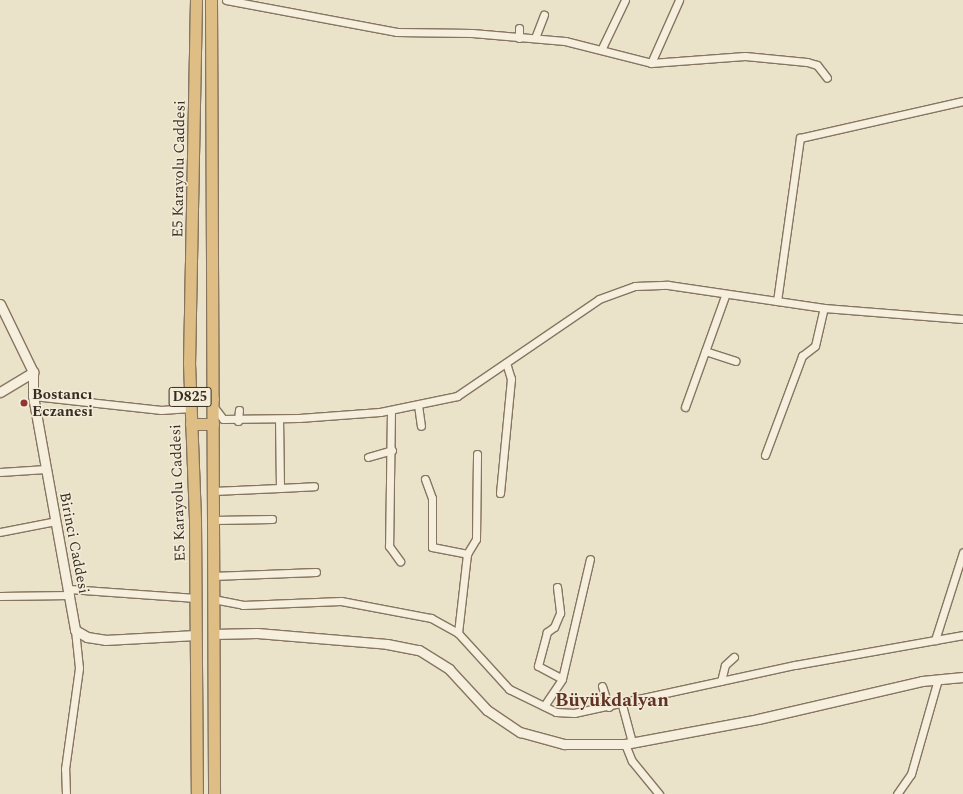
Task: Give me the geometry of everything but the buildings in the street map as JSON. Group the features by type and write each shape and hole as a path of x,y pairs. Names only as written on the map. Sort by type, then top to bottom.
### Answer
{"highway":[{"name":"E5 Karayolu Caddesi","path":"196,0 190,403 196,598 197,794"},
{"name":"E5 Karayolu Caddesi","path":"211,0 214,794"},
{"path":"190,403 213,403"},
{"path":"191,424 213,424"}],"street":[{"path":"226,0 390,31 534,38 602,48 651,63 745,56 807,62 817,65 827,78"},
{"path":"602,48 625,0"},
{"path":"651,63 679,0"},
{"path":"534,38 544,15"},
{"path":"519,28 519,38"},
{"path":"777,301 800,138 963,101"},
{"path":"213,403 223,419 238,421 392,410 457,396 599,299 635,286 668,285 725,296 777,301 824,308 963,320"},
{"path":"685,406 725,296"},
{"name":"Birinci Caddesi","path":"0,304 2,314 33,372 33,396 75,630 79,668 66,769 66,794"},
{"path":"765,455 802,356 815,346 824,308"},
{"path":"705,351 735,361"},
{"path":"500,493 511,379 506,363"},
{"path":"0,392 33,372"},
{"path":"33,396 161,410 190,403"},
{"path":"418,405 421,426"},
{"path":"238,421 239,410"},
{"path":"392,410 389,546 400,562"},
{"path":"279,419 280,488"},
{"path":"368,457 392,450"},
{"path":"458,633 467,554 476,539 479,490 476,454"},
{"path":"0,472 46,469"},
{"path":"425,479 432,498 432,547 467,554"},
{"path":"213,491 314,486"},
{"path":"213,520 272,519"},
{"path":"0,532 56,521"},
{"path":"936,640 963,552"},
{"path":"544,706 562,679 590,559"},
{"path":"212,576 316,572"},
{"path":"558,587 560,613 554,627 547,632 538,666 562,679"},
{"path":"0,596 69,592 196,598"},
{"path":"213,600 243,605 341,601 431,618 458,633 509,689 556,712 574,714 622,705 721,681 963,635"},
{"path":"75,630 87,637 105,640 196,635"},
{"path":"213,634 257,633 386,644 419,650 449,669 487,710 520,732 564,744 628,744 938,679 963,677"},
{"path":"721,681 725,665 734,657"},
{"path":"896,794 911,774 938,679"},
{"path":"602,686 609,707"},
{"path":"622,705 632,761 659,794"}],"place":[{"name":"Bostancı Eczanesi","path":"24,403"}],"district":[{"name":"Büyükdalyan","path":"612,701"}]}
